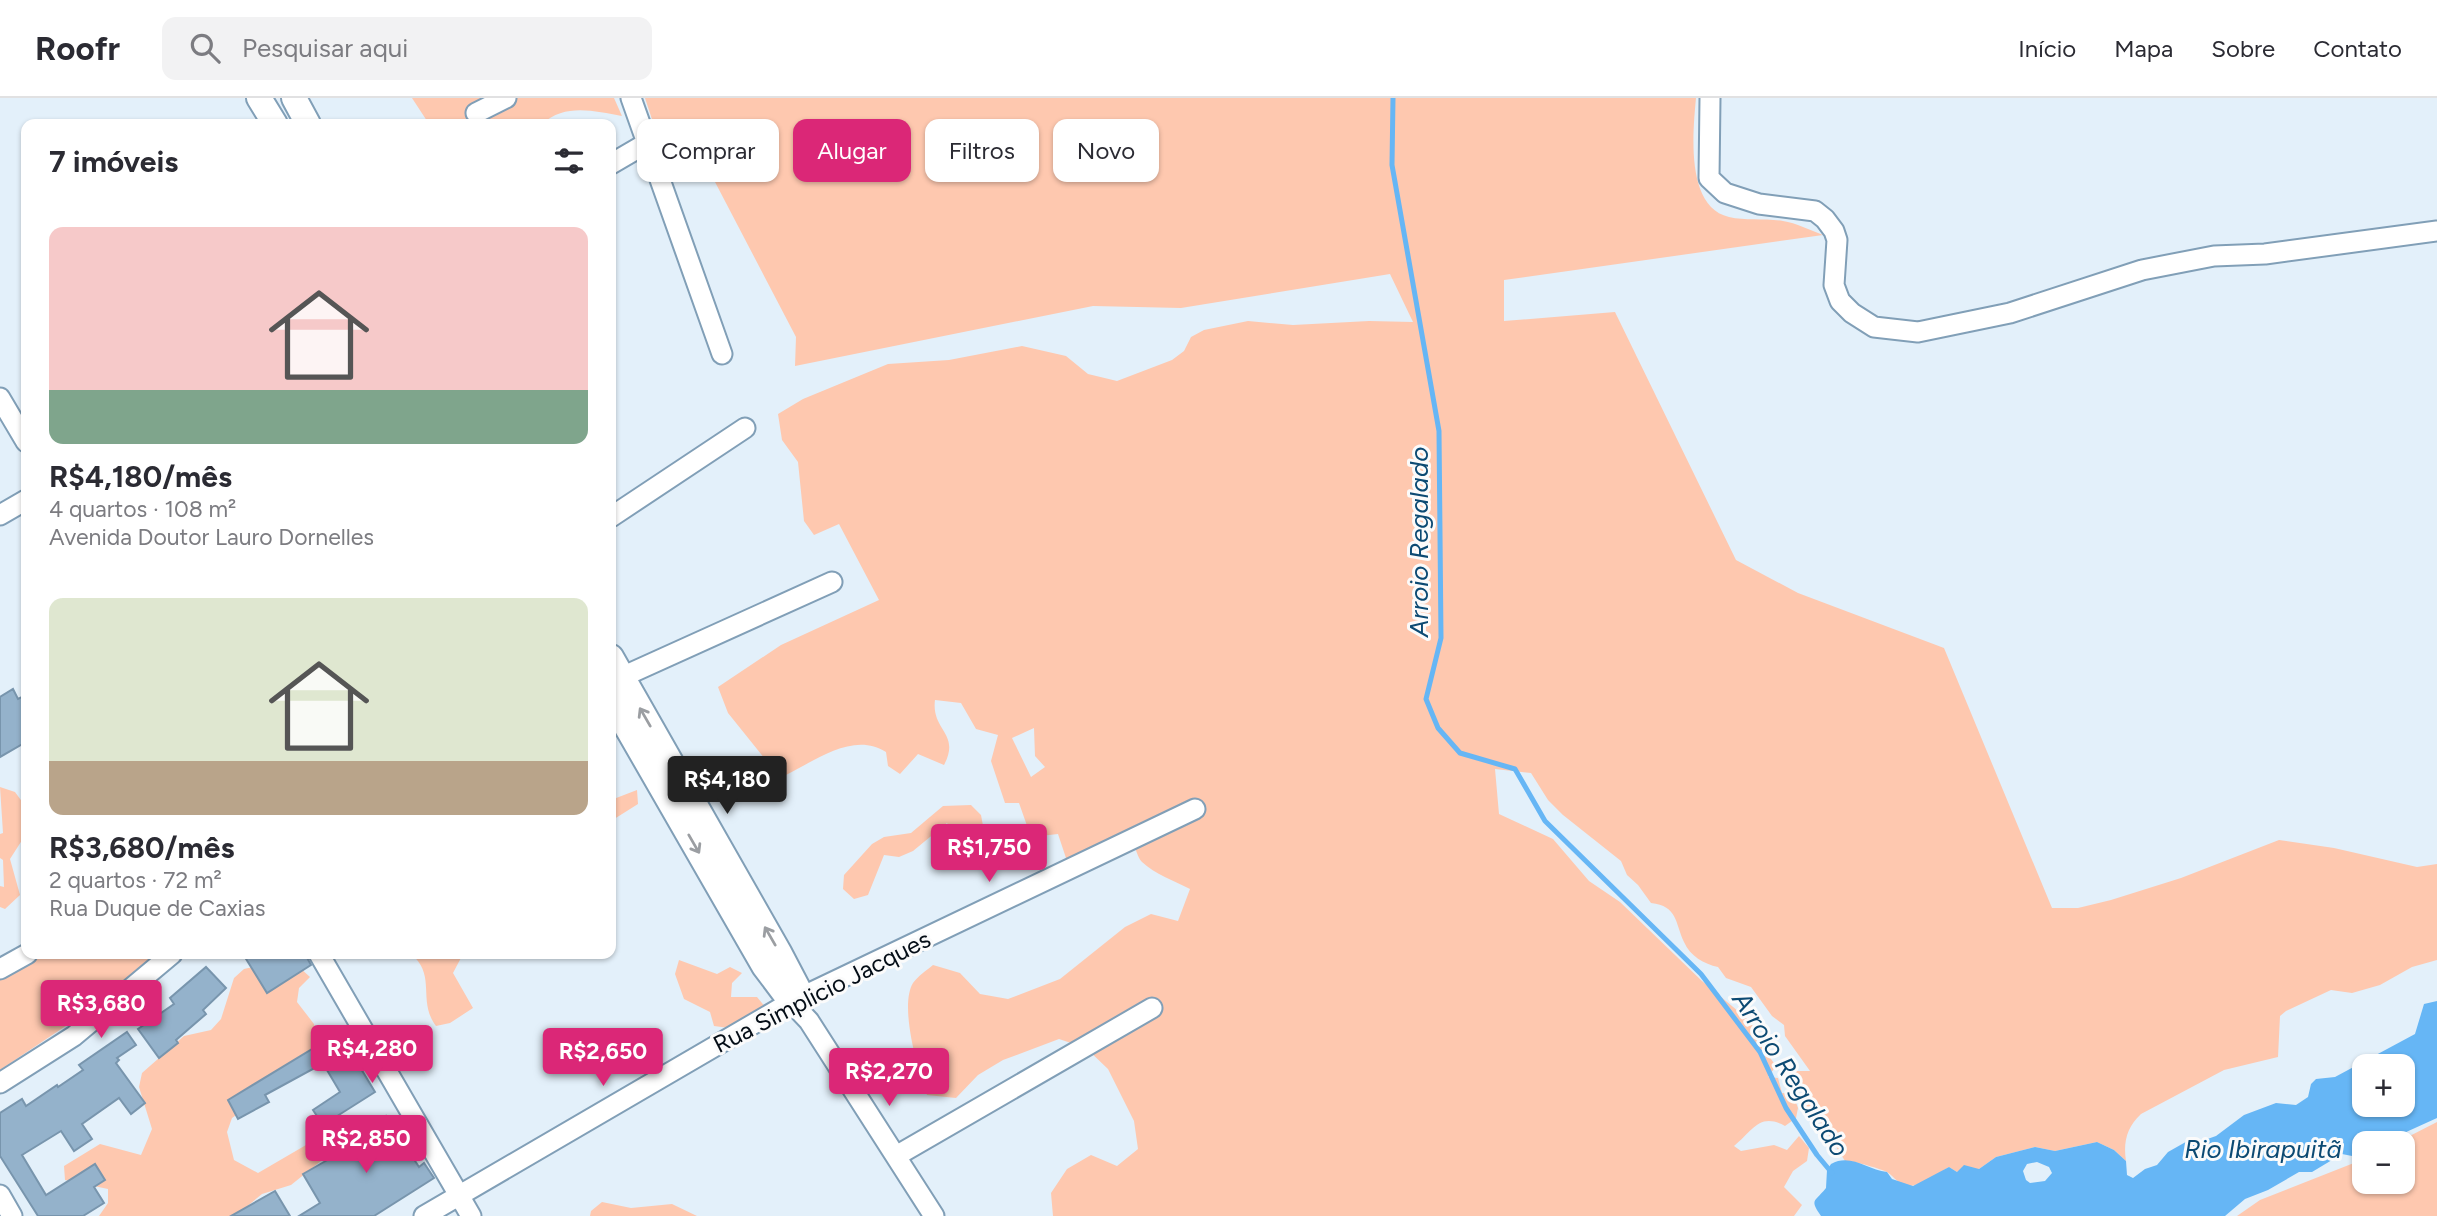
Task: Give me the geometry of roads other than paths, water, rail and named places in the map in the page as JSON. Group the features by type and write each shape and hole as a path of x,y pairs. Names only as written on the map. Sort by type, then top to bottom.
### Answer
{"main road":[{"path":"259,98 272,119"},
{"path":"294,98 305,119"},
{"path":"616,667 796,999"},
{"path":"616,710 764,966 796,999"}],"street":[{"path":"476,113 506,98"},
{"path":"631,98 638,119"},
{"path":"1710,98 1709,178 1725,193 1759,204 1815,211 1825,219 1837,240 1834,285 1840,301 1874,327 1919,332 2010,313 2141,270 2214,256 2265,254 2437,231"},
{"path":"616,161 637,149"},
{"path":"661,182 722,354"},
{"path":"0,398 21,434"},
{"path":"616,514 745,428"},
{"path":"0,515 21,503"},
{"path":"616,667 832,582"},
{"name":"Rua Simplicio Jacques","path":"424,1216 796,999 1195,809"},
{"path":"0,969 21,957"},
{"path":"0,1083 74,1036 166,959"},
{"path":"322,959 471,1216"},
{"path":"796,999 934,1216"},
{"path":"896,1156 1152,1008"},
{"path":"0,1195 12,1216"}],"water":[{"name":"Rio Ibirapuitã","path":"2437,1001 2437,1118 2408,1131 2352,1131 2352,1156 2342,1154 2312,1172 2299,1172 2268,1190 2245,1199 2225,1216 1821,1216 1814,1203 1826,1188 1827,1170 1831,1164 1845,1160 1887,1172 1892,1179 1913,1186 1949,1167 1957,1172 1964,1165 1979,1169 1996,1157 2035,1147 2055,1151 2097,1142 2114,1150 2126,1161 2127,1175 2133,1178 2145,1169 2157,1165 2168,1152 2191,1139 2196,1143 2216,1136 2244,1115 2276,1103 2296,1105 2308,1097 2311,1084 2316,1079 2335,1077 2352,1068 2352,1117 2415,1117 2415,1054 2378,1054 2415,1034 2424,1004","holes":["2037,1162 2049,1167 2052,1173 2045,1181 2030,1183 2026,1180 2023,1171 2027,1164"]}],"waterway":[{"name":"Arroio Regalado","path":"1393,98 1392,165 1439,431 1441,638 1426,699 1438,728 1460,753 1515,769 1545,821 1701,974 1760,1052 1786,1108 1832,1173"}]}
